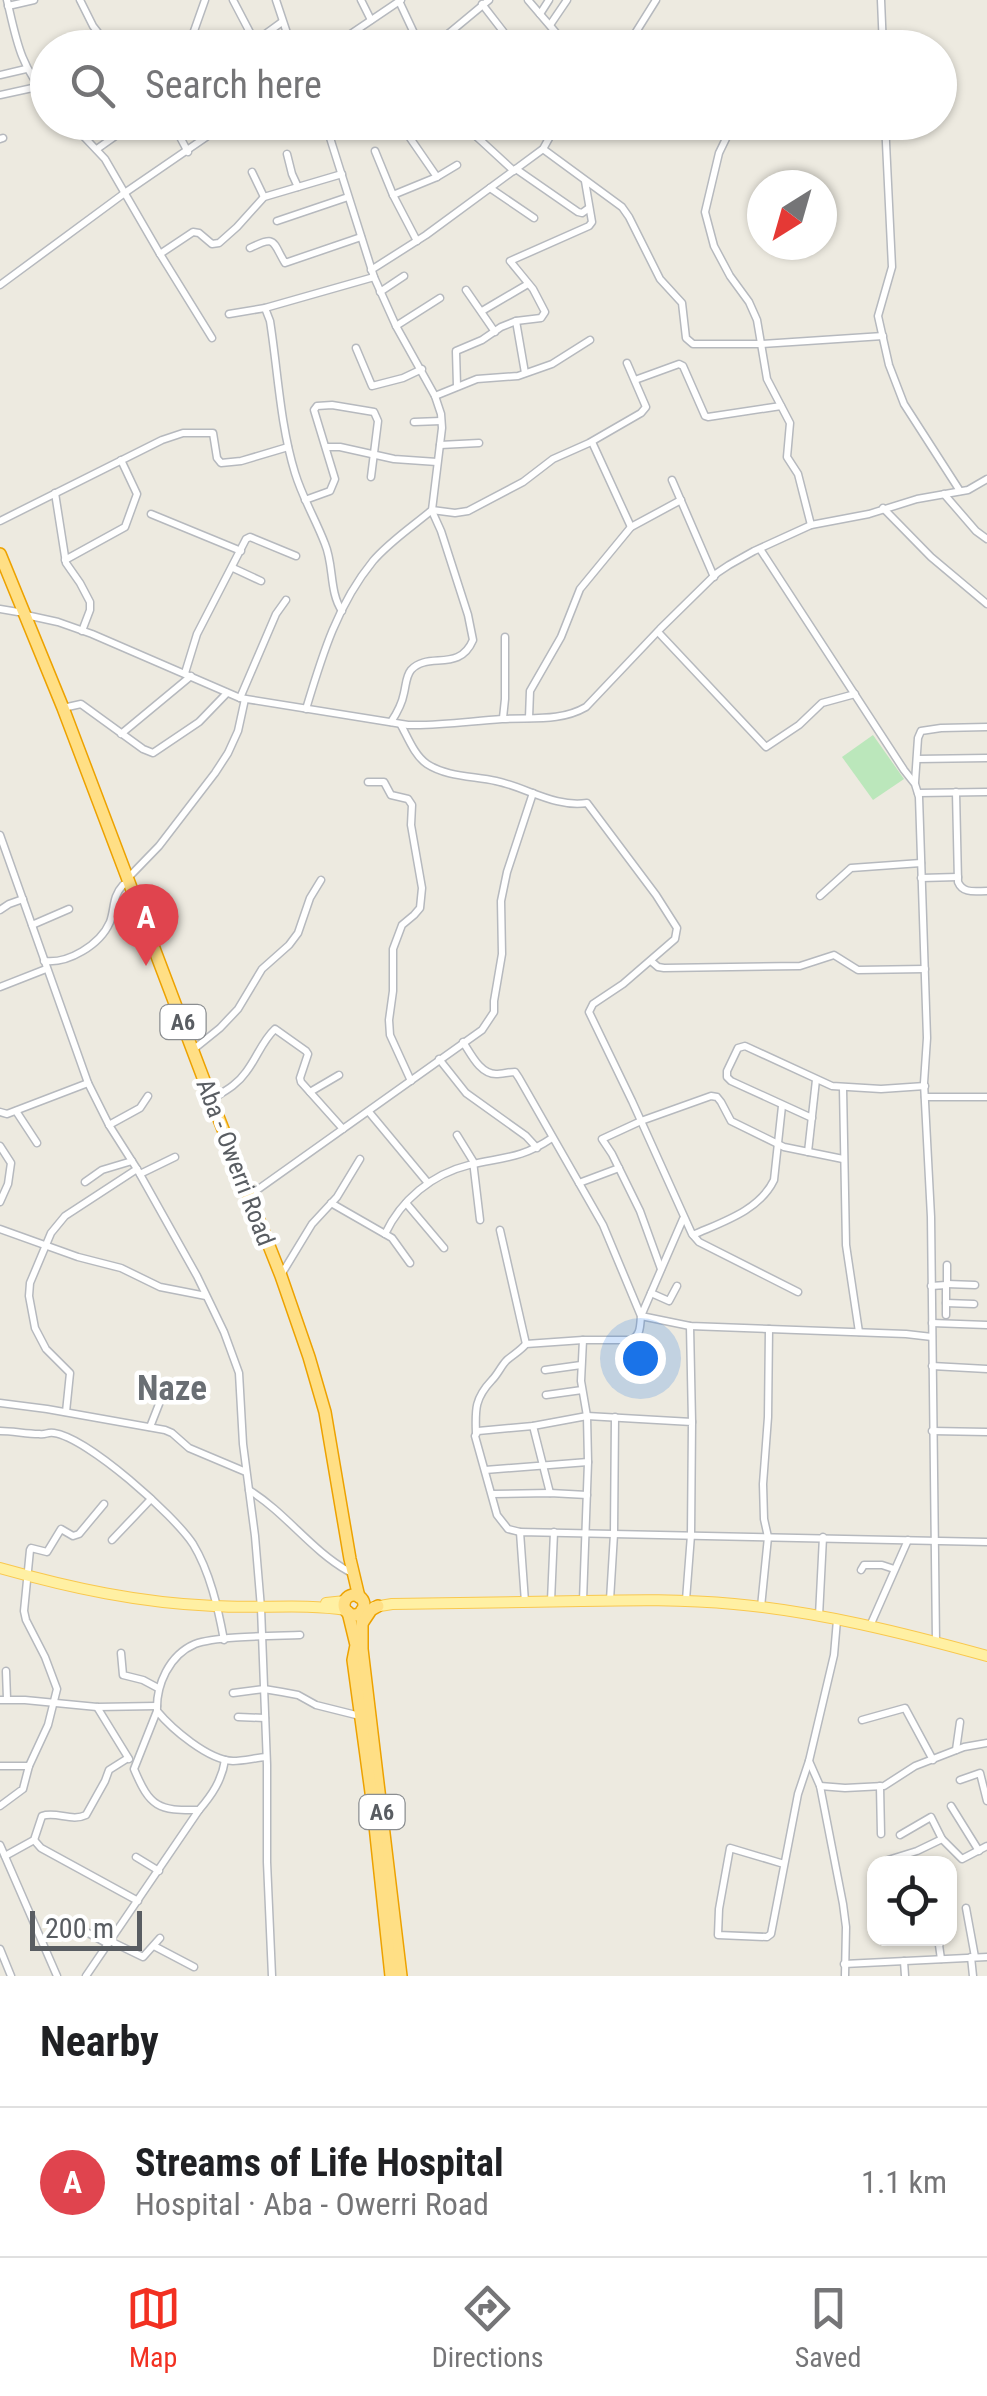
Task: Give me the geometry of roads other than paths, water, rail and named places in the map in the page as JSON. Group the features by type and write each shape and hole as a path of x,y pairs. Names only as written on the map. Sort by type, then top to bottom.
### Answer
{"highway":[{"name":"Aba - Owerri Road","path":"0,554 285,1308 309,1379 330,1473 341,1497"},
{"name":"Aba - Owerri Road","path":"0,570 63,708 125,882 281,1276 320,1391 341,1497 349,1565 361,1603 360,1630 388,1899 392,1976"},
{"name":"Aba - Owerri Road","path":"361,1603 353,1660 401,1976"}],"main road":[{"path":"0,1568 111,1596 216,1606 301,1608 312,1604 686,1600 819,1616 987,1656"}],"street":[{"path":"30,75 8,3 34,0"},
{"path":"80,0 95,30"},
{"path":"194,30 204,0"},
{"path":"234,0 249,30"},
{"path":"276,0 285,30"},
{"path":"361,0 371,20"},
{"path":"528,0 554,30"},
{"path":"540,14 549,0"},
{"path":"550,25 567,0"},
{"path":"637,30 656,0"},
{"path":"881,0 882,30"},
{"path":"356,30 400,1 414,30"},
{"path":"453,30 486,2 504,30"},
{"path":"271,30 282,22"},
{"path":"0,75 26,69"},
{"path":"0,95 30,88"},
{"path":"89,140 126,192 212,338"},
{"path":"98,149 111,140"},
{"path":"182,140 188,152"},
{"path":"0,285 202,140"},
{"path":"331,140 372,274 436,396 441,421 432,510 468,615 472,640 471,646 458,657 427,661 414,668 391,722"},
{"path":"411,140 437,177"},
{"path":"481,140 515,170 580,213 589,208"},
{"path":"229,314 265,308 372,274 543,149 548,140"},
{"path":"724,140 718,152 706,212 714,246 757,320 768,378 790,424 788,457 798,474 811,525"},
{"path":"886,140 892,267 878,316 882,336 904,404 960,491"},
{"path":"543,149 622,207 660,279 682,304 686,338 693,344 882,336"},
{"path":"376,152 417,241"},
{"path":"287,154 298,187"},
{"path":"393,195 457,165"},
{"path":"252,172 264,197"},
{"path":"160,254 193,232 212,244 219,242 264,197 342,174"},
{"path":"456,386 456,350 516,321 545,315 528,284 510,263 512,258 589,226 592,222 584,179"},
{"path":"490,188 534,218"},
{"path":"277,221 348,197"},
{"path":"250,248 271,240 285,263 361,238"},
{"path":"380,292 404,276"},
{"path":"482,312 528,284"},
{"path":"466,290 495,332"},
{"path":"396,326 440,298"},
{"path":"265,308 288,447 305,500 326,546 336,602 342,611"},
{"path":"516,321 525,373"},
{"path":"436,396 477,379 502,378 552,364 590,340"},
{"path":"356,348 372,386 422,369"},
{"path":"306,708 332,628 376,558 432,510 468,511 646,407 628,362"},
{"path":"635,380 679,364 683,366 708,418 781,406"},
{"path":"305,500 330,490 336,480 314,410 317,406 374,412 378,421 370,477"},
{"path":"414,422 441,421"},
{"path":"0,521 183,433 212,433 216,458 221,463 288,447"},
{"path":"440,444 479,442"},
{"path":"592,442 630,527"},
{"path":"327,447 438,462"},
{"path":"65,560 121,530 129,520 138,494 121,460"},
{"path":"0,609 82,631 242,698 433,726 503,718 560,717 586,707 729,565 811,525 968,490 987,479"},
{"path":"672,480 714,577"},
{"path":"55,493 65,560 90,602 82,631"},
{"path":"944,494 987,540"},
{"path":"529,718 530,691 561,636 576,596 630,527 681,500"},
{"path":"884,508 930,557 987,604"},
{"path":"151,514 240,551"},
{"path":"121,734 188,675 197,634 246,539 250,537 296,556"},
{"path":"760,548 918,793 931,1218 936,1642"},
{"path":"232,568 261,581"},
{"path":"0,987 72,956 98,939 108,926 116,893 159,846 228,753 238,731 242,698 276,614 286,600"},
{"path":"658,632 766,746 800,725 822,703 855,694"},
{"path":"503,718 504,637"},
{"path":"63,708 80,704 148,752 158,751 199,722 227,693"},
{"path":"401,724 420,758 432,767 498,781 576,805 587,804 656,894 677,928 675,939 593,1004 589,1012 693,1235 699,1242 798,1292"},
{"path":"915,784 918,738 922,731 987,726"},
{"path":"917,759 987,758"},
{"path":"368,782 384,782 391,794 408,799 412,805 411,825 422,888 420,908 402,925 393,949 389,1020 390,1035 411,1081"},
{"path":"956,792 961,888 987,891"},
{"path":"918,793 987,792"},
{"path":"249,1196 482,1030 494,1012 502,954 501,900 507,872 533,793"},
{"path":"0,835 88,1082 108,1125 137,1168 207,1296 239,1373 261,1608 272,1976"},
{"path":"820,896 851,868 921,863"},
{"path":"922,878 958,877"},
{"path":"194,1050 238,1009 262,969 298,933 321,880"},
{"path":"0,910 23,899"},
{"path":"32,925 70,909"},
{"path":"651,961 664,968 780,968 810,965 834,954 858,970 924,969"},
{"path":"211,1100 238,1082 275,1029 308,1054 300,1078 343,1130"},
{"path":"463,1042 488,1073 515,1072 603,1226 641,1316"},
{"path":"812,1118 727,1077 740,1046 843,1088 924,1086"},
{"path":"440,1059 466,1094 537,1148"},
{"path":"310,1092 338,1075"},
{"path":"808,1152 816,1080"},
{"path":"0,1112 16,1111 88,1082"},
{"path":"843,1088 846,1245 859,1332"},
{"path":"108,1125 140,1108 148,1096"},
{"path":"661,1269 640,1211 602,1139 710,1096 722,1102 732,1121 784,1148 843,1159"},
{"path":"926,1097 987,1097"},
{"path":"693,1235 748,1210 769,1189 774,1180 782,1106"},
{"path":"16,1111 36,1143"},
{"path":"369,1112 428,1184"},
{"path":"457,1135 473,1164 480,1220"},
{"path":"385,1234 406,1203 454,1169 520,1156 552,1138"},
{"path":"0,1146 11,1167 0,1202"},
{"path":"86,1182 102,1170 137,1168 175,1157"},
{"path":"281,1276 312,1224 347,1183 360,1159"},
{"path":"66,1412 70,1373 46,1350 31,1314 30,1283 50,1232 65,1216 137,1168"},
{"path":"579,1182 619,1168"},
{"path":"332,1203 396,1241 410,1263"},
{"path":"406,1203 444,1248"},
{"path":"684,1218 641,1316 637,1336 631,1340 526,1344 483,1389 475,1412 476,1433 502,1523 510,1531 520,1532 987,1542"},
{"path":"0,1230 121,1268 160,1287 207,1296"},
{"path":"500,1230 526,1344"},
{"path":"946,1315 947,1266"},
{"path":"931,1286 974,1285"},
{"path":"651,1293 668,1301 677,1286"},
{"path":"946,1303 974,1304"},
{"path":"641,1316 690,1326 932,1337"},
{"path":"932,1324 987,1324"},
{"path":"686,1600 691,1535 690,1326"},
{"path":"761,1607 768,1536 763,1484 769,1329"},
{"path":"583,1601 588,1462 581,1365 584,1340"},
{"path":"545,1370 581,1365"},
{"path":"932,1366 987,1368"},
{"path":"546,1395 582,1390"},
{"path":"150,1427 161,1399 153,1394"},
{"path":"0,1404 66,1412 172,1433 189,1448 246,1472"},
{"path":"476,1433 587,1416 692,1422"},
{"path":"610,1600 615,1417"},
{"path":"533,1426 550,1493"},
{"path":"0,1430 67,1438 115,1469 151,1499 192,1542 219,1612 224,1640"},
{"path":"932,1431 987,1432"},
{"path":"486,1470 588,1462"},
{"path":"248,1490 322,1553 349,1565"},
{"path":"492,1494 587,1494"},
{"path":"112,1540 151,1499"},
{"path":"0,1806 23,1789 56,1704 56,1683 24,1611 32,1548 47,1552 62,1529 73,1536 78,1534 104,1504"},
{"path":"520,1532 525,1602"},
{"path":"551,1601 554,1532"},
{"path":"819,1616 824,1537"},
{"path":"870,1626 908,1540"},
{"path":"861,1570 864,1565 894,1569"},
{"path":"784,1864 730,1849 718,1934 770,1936 798,1794 834,1655 837,1620"},
{"path":"134,1769 157,1708 158,1688 179,1656 194,1644 300,1635"},
{"path":"121,1653 123,1675 158,1688"},
{"path":"6,1671 4,1699 157,1708"},
{"path":"233,1692 264,1690 298,1696 316,1705 360,1716"},
{"path":"97,1707 151,1801 162,1808 199,1810"},
{"path":"157,1708 170,1727 225,1760 266,1756"},
{"path":"862,1720 905,1708 933,1760"},
{"path":"238,1716 265,1718"},
{"path":"956,1750 960,1722"},
{"path":"820,1786 880,1786 915,1766 956,1750 987,1744"},
{"path":"5,1856 34,1840 42,1816 86,1815 109,1770 128,1758"},
{"path":"86,1976 213,1792 225,1760"},
{"path":"809,1761 820,1786 843,1904 846,1976"},
{"path":"0,1766 29,1766"},
{"path":"960,1780 980,1772 987,1802"},
{"path":"880,1786 881,1834"},
{"path":"900,1835 930,1818 942,1839 962,1859 983,1849 951,1806"},
{"path":"901,1856 942,1839"},
{"path":"34,1840 41,1848 138,1901"},
{"path":"0,1845 57,1976"},
{"path":"136,1856 158,1870"},
{"path":"966,1908 972,1976"},
{"path":"72,1924 140,1958 160,1938"},
{"path":"154,1946 194,1967"},
{"path":"939,1946 941,1959"},
{"path":"0,1949 11,1976"},
{"path":"844,1964 987,1957"},
{"path":"904,1961 906,1976"}],"place":[{"name":"Streams of Life Hospital","path":"146,966"}],"district":[{"name":"Naze","path":"172,1388"}]}
